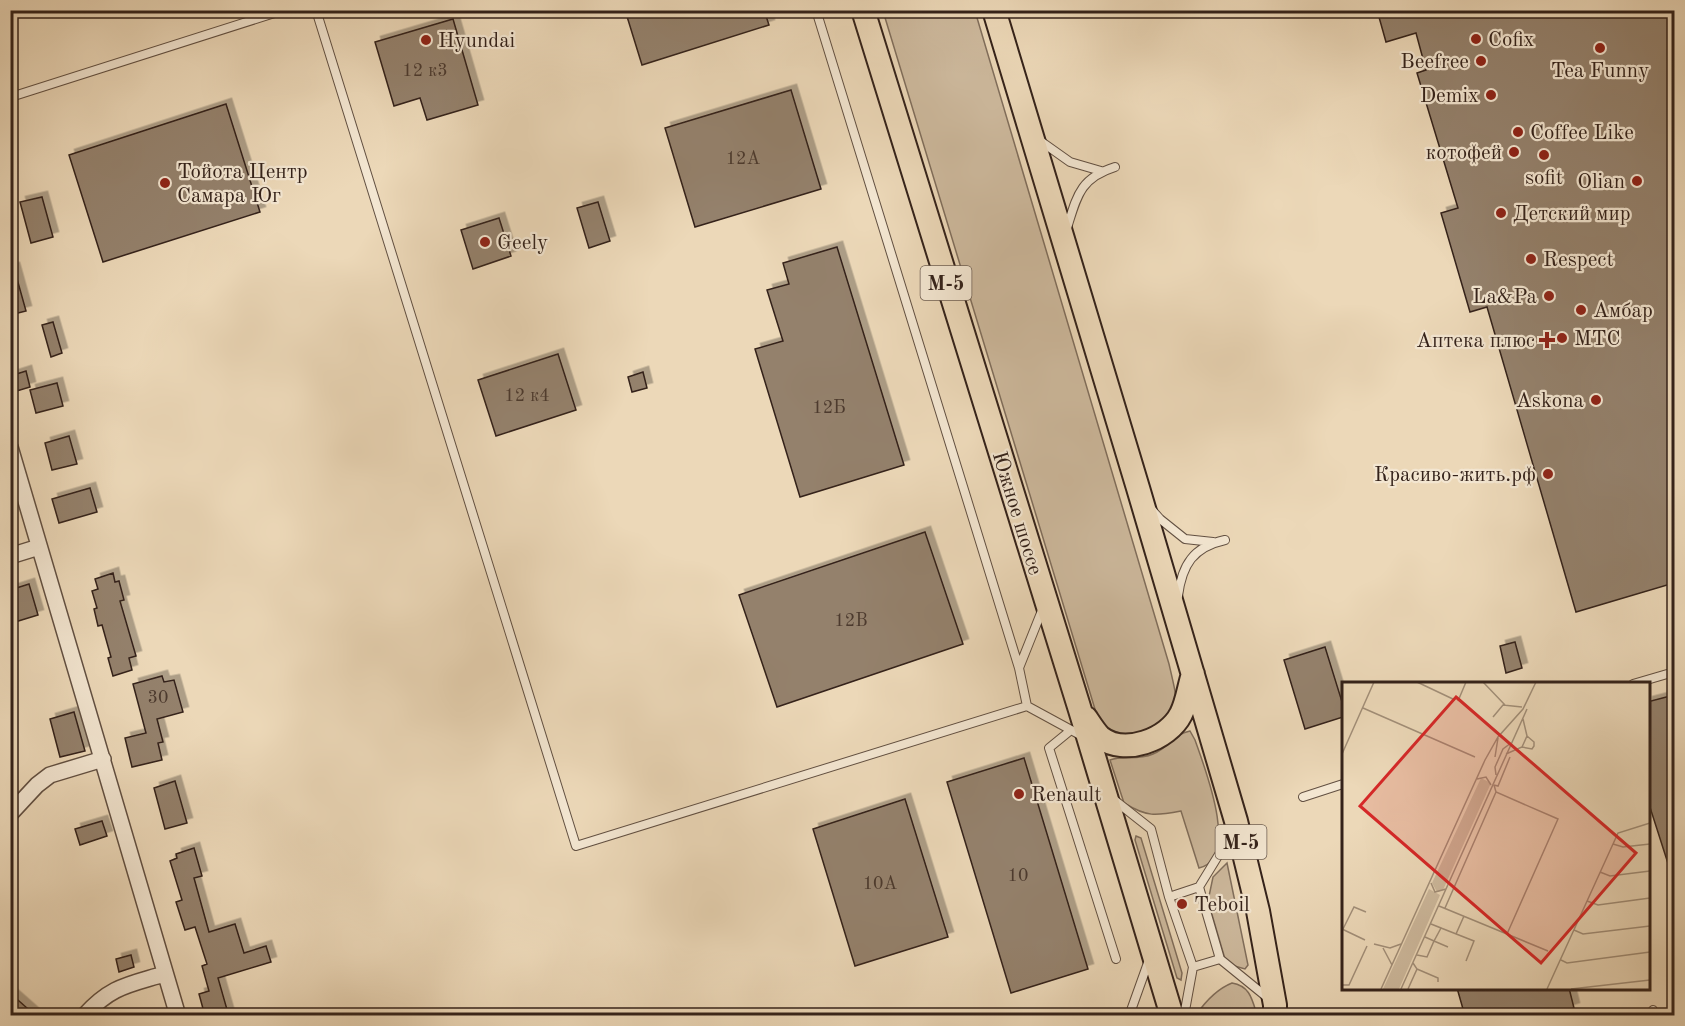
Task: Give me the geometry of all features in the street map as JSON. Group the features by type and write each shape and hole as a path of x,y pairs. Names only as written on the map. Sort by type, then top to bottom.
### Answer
{"main road":[{"name":"Южное шоссе","path":"863,10 1046,601 1080,726 1106,794 1172,1016"},
{"name":"М-5","path":"994,10 1064,238 1236,821 1258,912 1275,1010"},
{"path":"1080,726 1116,745 1151,740 1165,732 1181,714 1193,672"}],"street":[{"path":"10,447 178,1016"},
{"path":"10,556 39,547"},
{"path":"10,814 37,785 50,775 103,759"},
{"path":"84,1016 98,1000 112,990 164,974"}],"lane":[{"path":"14,96 284,10"},
{"path":"316,10 576,846 1027,706 1080,726"},
{"path":"816,10 1019,668 1027,706"},
{"path":"1032,135 1070,162 1101,171"},
{"path":"1064,238 1078,192 1088,180 1101,171 1115,167"},
{"path":"1138,488 1150,507 1185,539 1214,542 1225,540"},
{"path":"1176,616 1180,585 1191,557 1214,542"},
{"path":"1019,668 1046,601"},
{"path":"1640,682 1674,672"},
{"path":"1080,726 1048,748 1116,959"},
{"path":"1303,797 1342,784"},
{"path":"1106,794 1150,829 1169,897 1193,967 1184,1016"},
{"path":"1169,897 1199,887 1226,843 1236,821"},
{"path":"1199,887 1220,959 1253,984 1275,1010"},
{"path":"1129,1016 1153,950"},
{"path":"1193,967 1220,959"}],"shaded area":[{"path":"883,11 975,11 1169,664 1175,691 1175,706 1148,739 1101,729"},
{"path":"1190,731 1211,790 1219,830 1217,848 1211,861 1199,868 1181,811 1151,814 1124,803 1110,760 1153,754 1179,735"},
{"path":"1136,836 1141,838 1182,973 1181,980 1177,978 1135,840"},
{"path":"1227,863 1248,965 1245,969 1231,965 1225,959 1208,901 1213,877"},
{"path":"1232,983 1247,990 1257,1015 1196,1015 1212,996"}],"building":[{"path":"625,10 764,10 769,25 642,65"},
{"name":"Амбар","path":"1377,10 1674,10 1674,583 1576,612 1487,307 1470,312 1441,213 1458,208 1417,73 1426,70 1416,33 1386,42"},
{"path":"453,19 478,105 427,120 420,98 394,106 375,42"},
{"path":"791,90 821,189 695,227 665,128"},
{"name":"Тойота Центр Самара Юг","path":"226,104 260,212 103,262 69,155"},
{"path":"42,197 53,237 31,243 20,202"},
{"path":"598,202 610,241 589,248 577,208"},
{"path":"499,218 511,256 473,269 461,230"},
{"path":"837,247 904,465 800,497 755,349 783,341 767,290 789,284 783,263"},
{"path":"14,268 26,311 10,315 10,269"},
{"path":"53,322 62,353 51,357 42,325"},
{"path":"558,354 576,410 496,436 478,380"},
{"path":"26,371 30,387 10,393 10,376"},
{"path":"643,372 647,388 632,392 628,377"},
{"path":"57,383 63,406 36,413 30,390"},
{"path":"69,436 77,464 52,470 45,443"},
{"path":"90,488 97,512 59,523 52,499"},
{"path":"925,532 963,644 777,707 739,595"},
{"path":"113,573 115,582 119,581 124,600 120,601 136,656 129,658 132,670 113,676 108,658 111,657 102,625 98,626 94,609 97,608 92,591 98,589 95,579"},
{"path":"29,584 38,615 15,622 10,607 10,590"},
{"path":"1515,642 1522,668 1506,673 1500,646"},
{"path":"1325,647 1342,702 1342,717 1305,729 1284,660"},
{"path":"162,676 164,682 174,680 183,712 157,719 163,742 158,743 162,760 132,767 125,738 146,733 133,684"},
{"path":"1674,695 1674,876 1672,876 1649,804 1649,701"},
{"path":"74,712 85,751 60,757 50,719"},
{"path":"1024,758 1088,969 1011,993 947,782"},
{"path":"175,781 187,823 165,829 154,788"},
{"path":"905,799 948,937 855,966 813,829"},
{"path":"102,821 107,836 80,845 75,829"},
{"path":"194,848 202,876 194,878 209,932 235,924 244,953 266,946 271,962 218,978 228,1013 221,1016 205,1016 199,994 209,991 202,966 207,964 195,927 185,930 176,902 182,900 170,861 177,858 176,854"},
{"path":"131,955 134,967 119,972 116,959"},
{"path":"1458,990 1570,990 1574,1008 1550,1016 1465,1016"},
{"path":"10,993 36,1016 10,1016"}],"place":[{"name":"Cofix","path":"1476,39"},
{"name":"Hyundai","path":"426,40"},
{"name":"Tea Funny","path":"1600,48"},
{"name":"Beefree","path":"1481,61"},
{"name":"Demix","path":"1491,95"},
{"name":"Coffee Like","path":"1518,132"},
{"name":"котофей","path":"1514,152"},
{"name":"sofit","path":"1544,155"},
{"name":"Olian","path":"1637,181"},
{"name":"Тойота Центр Самара Юг","path":"165,183"},
{"name":"Детский мир","path":"1501,213"},
{"name":"Geely","path":"485,242"},
{"name":"Respect","path":"1531,259"},
{"name":"La&Pa","path":"1549,296"},
{"name":"Амбар","path":"1581,310"},
{"name":"МТС","path":"1562,338"},
{"name":"Аптека плюс","path":"1547,340"},
{"name":"Askona","path":"1596,400"},
{"name":"Красиво-жить.рф","path":"1548,474"},
{"name":"Renault","path":"1019,794"},
{"name":"Teboil","path":"1182,904"}]}
